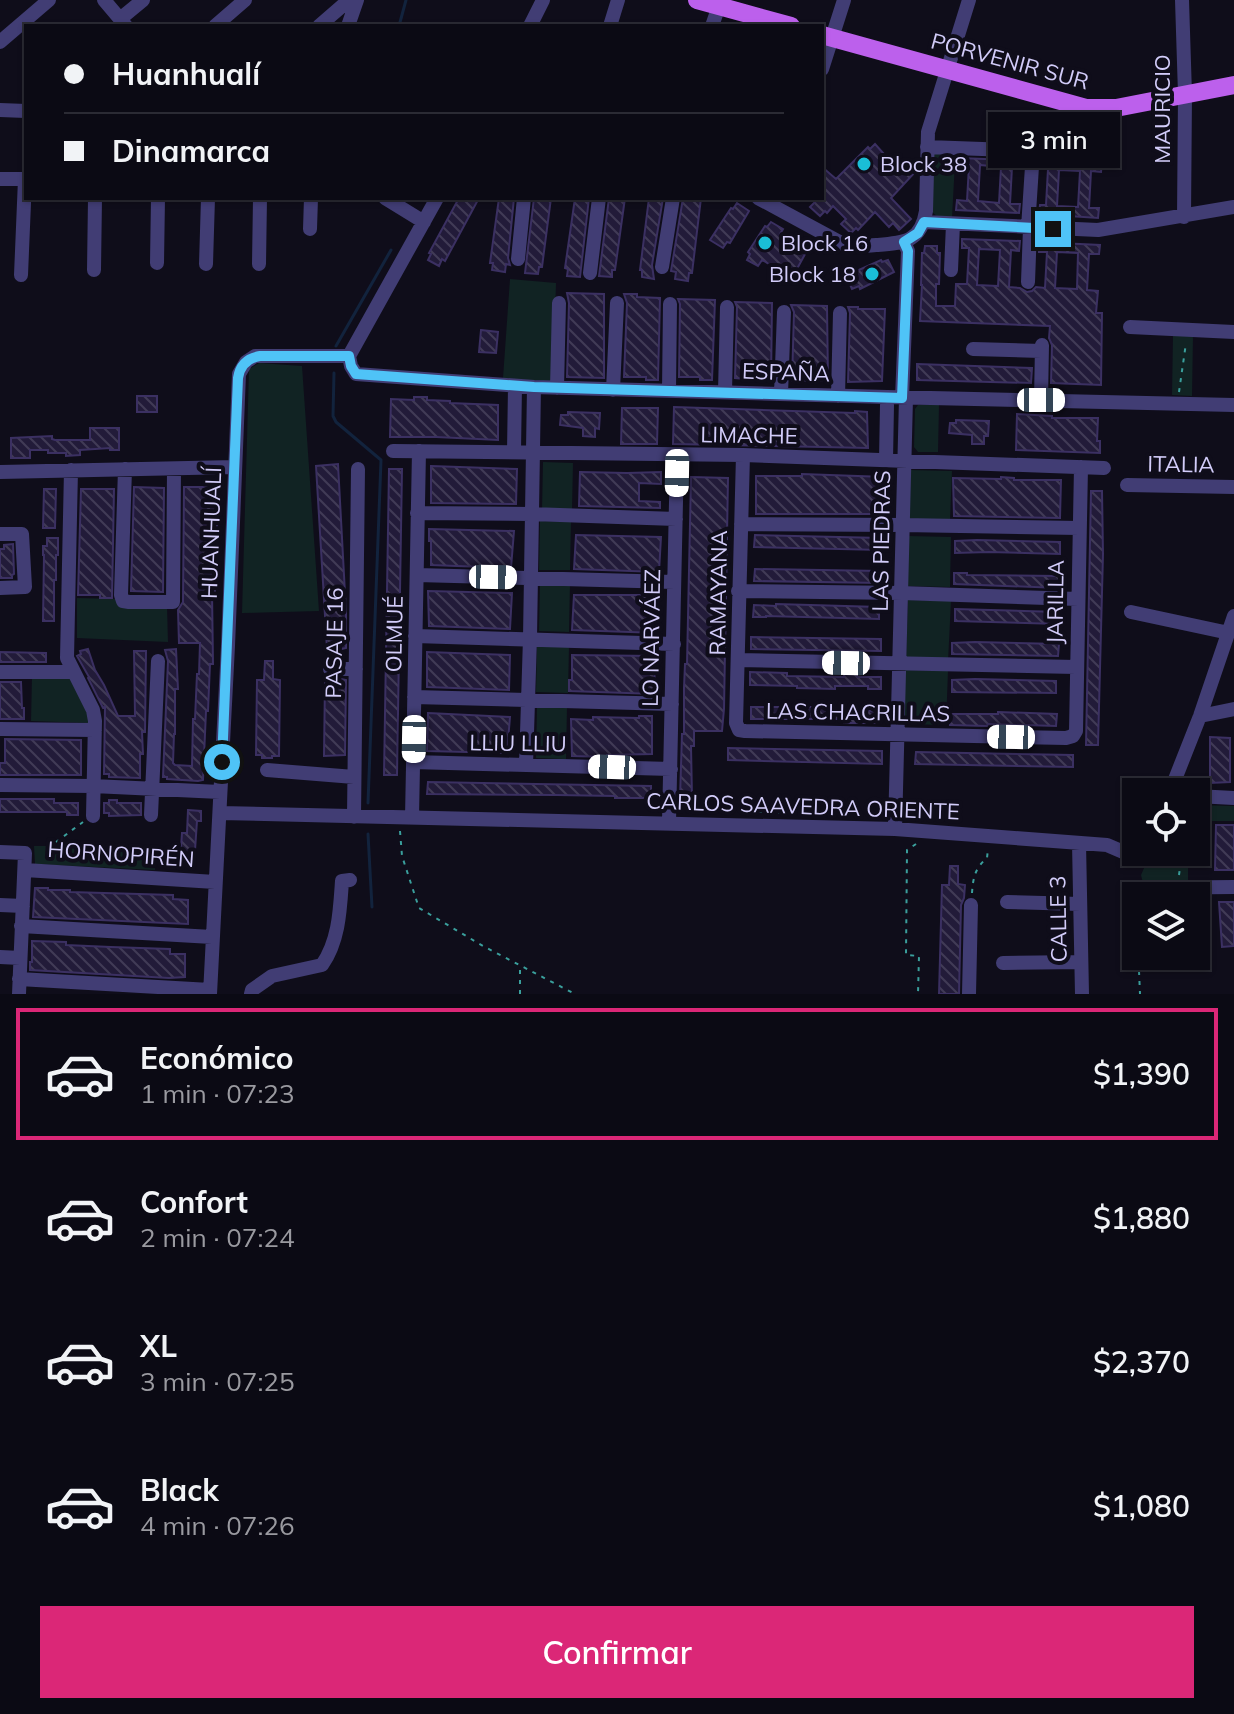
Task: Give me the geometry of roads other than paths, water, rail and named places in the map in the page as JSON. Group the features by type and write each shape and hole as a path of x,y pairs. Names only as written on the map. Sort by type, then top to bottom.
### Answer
{"main road":[{"path":"697,0 720,3 785,24"},
{"name":"PORVENIR SUR","path":"827,36 1086,108 1116,108 1234,85"}],"street":[{"path":"0,42 49,0"},
{"path":"104,0 123,23 143,0"},
{"path":"217,24 245,0"},
{"path":"321,24 349,0"},
{"path":"349,24 357,0"},
{"path":"531,24 543,0"},
{"path":"611,24 618,0"},
{"path":"824,56 827,36 844,0"},
{"path":"762,200 852,246 904,242 918,233 924,222 928,132 969,0"},
{"name":"MAURICIO","path":"1182,0 1184,217"},
{"path":"713,24 720,3"},
{"path":"0,110 24,111"},
{"path":"927,147 1010,150"},
{"path":"1028,282 1033,151 1095,153"},
{"path":"0,179 24,179"},
{"path":"21,275 25,200"},
{"path":"94,270 95,200"},
{"path":"157,263 158,200"},
{"path":"206,264 208,200"},
{"path":"259,264 260,200"},
{"path":"310,229 311,200"},
{"path":"388,200 424,222"},
{"path":"349,356 436,200"},
{"path":"518,259 524,200"},
{"path":"590,273 599,200"},
{"path":"662,267 673,200"},
{"path":"924,222 1098,230 1234,207"},
{"path":"951,270 953,224"},
{"name":"LAS PIEDRAS","path":"895,829 905,461 908,251 904,242"},
{"path":"557,388 559,303"},
{"path":"613,390 617,303"},
{"path":"669,390 670,304"},
{"path":"725,392 727,307"},
{"path":"781,394 784,312"},
{"path":"838,396 840,313"},
{"path":"1130,327 1234,332"},
{"path":"973,349 1041,347 1041,400"},
{"name":"HUANHUALÍ","path":"210,992 238,378 246,362 260,356 349,356"},
{"name":"ESPAÑA","path":"349,356 356,374 515,386 1234,405"},
{"path":"514,451 515,386"},
{"path":"526,765 534,387"},
{"path":"886,460 887,405"},
{"name":"LIMACHE","path":"393,451 743,455 1104,468"},
{"name":"OLMUÉ","path":"405,818 413,762 419,451"},
{"name":"RAMAYANA","path":"739,730 736,723 743,455"},
{"name":"LO NARVÁEZ","path":"669,822 677,456"},
{"path":"0,472 235,467"},
{"name":"JARILLA","path":"1073,736 1076,731 1081,467"},
{"path":"125,469 122,599 173,608 174,470"},
{"name":"PASAJE 16","path":"354,817 358,469"},
{"path":"71,470 67,658 93,710 93,816"},
{"name":"ITALIA","path":"1127,485 1234,487"},
{"path":"417,513 676,519"},
{"path":"741,524 1079,528"},
{"path":"0,534 22,534 25,587 0,588"},
{"path":"417,575 674,582"},
{"path":"738,591 1078,599"},
{"path":"1131,612 1229,633"},
{"path":"1176,778 1234,616"},
{"path":"415,636 674,644"},
{"path":"738,660 1076,667"},
{"path":"151,815 158,661"},
{"path":"330,669 356,669"},
{"path":"0,672 73,672"},
{"path":"414,697 672,704"},
{"path":"1200,716 1234,709"},
{"path":"0,729 95,730"},
{"name":"LAS CHACRILLAS","path":"739,730 1073,736"},
{"name":"LLIU LLIU","path":"413,762 671,769"},
{"path":"267,770 354,777"},
{"path":"0,785 220,792"},
{"path":"1210,797 1234,798"},
{"name":"CARLOS SAAVEDRA ORIENTE","path":"220,813 895,829 1107,845 1122,850"},
{"name":"CALLE 3","path":"1079,843 1082,994"},
{"path":"0,852 25,853 19,986 210,992"},
{"name":"HORNOPIRÉN","path":"25,870 215,882"},
{"path":"251,994 272,976 322,965 330,953 339,920 342,881 350,880"},
{"path":"1210,888 1234,887"},
{"path":"1007,902 1080,904"},
{"path":"0,905 23,906"},
{"path":"969,994 971,905"},
{"path":"21,926 212,937"},
{"path":"0,957 20,958"},
{"path":"1003,963 1081,962"}],"waterway":[{"path":"400,24 406,0"},
{"path":"336,346 391,250"},
{"path":"334,373 333,416 336,422 381,460 368,803"},
{"path":"368,834 372,907"}],"place":[{"name":"Block 38","path":"864,164"},
{"name":"Block 16","path":"765,243"},
{"name":"Block 18","path":"872,274"}]}
